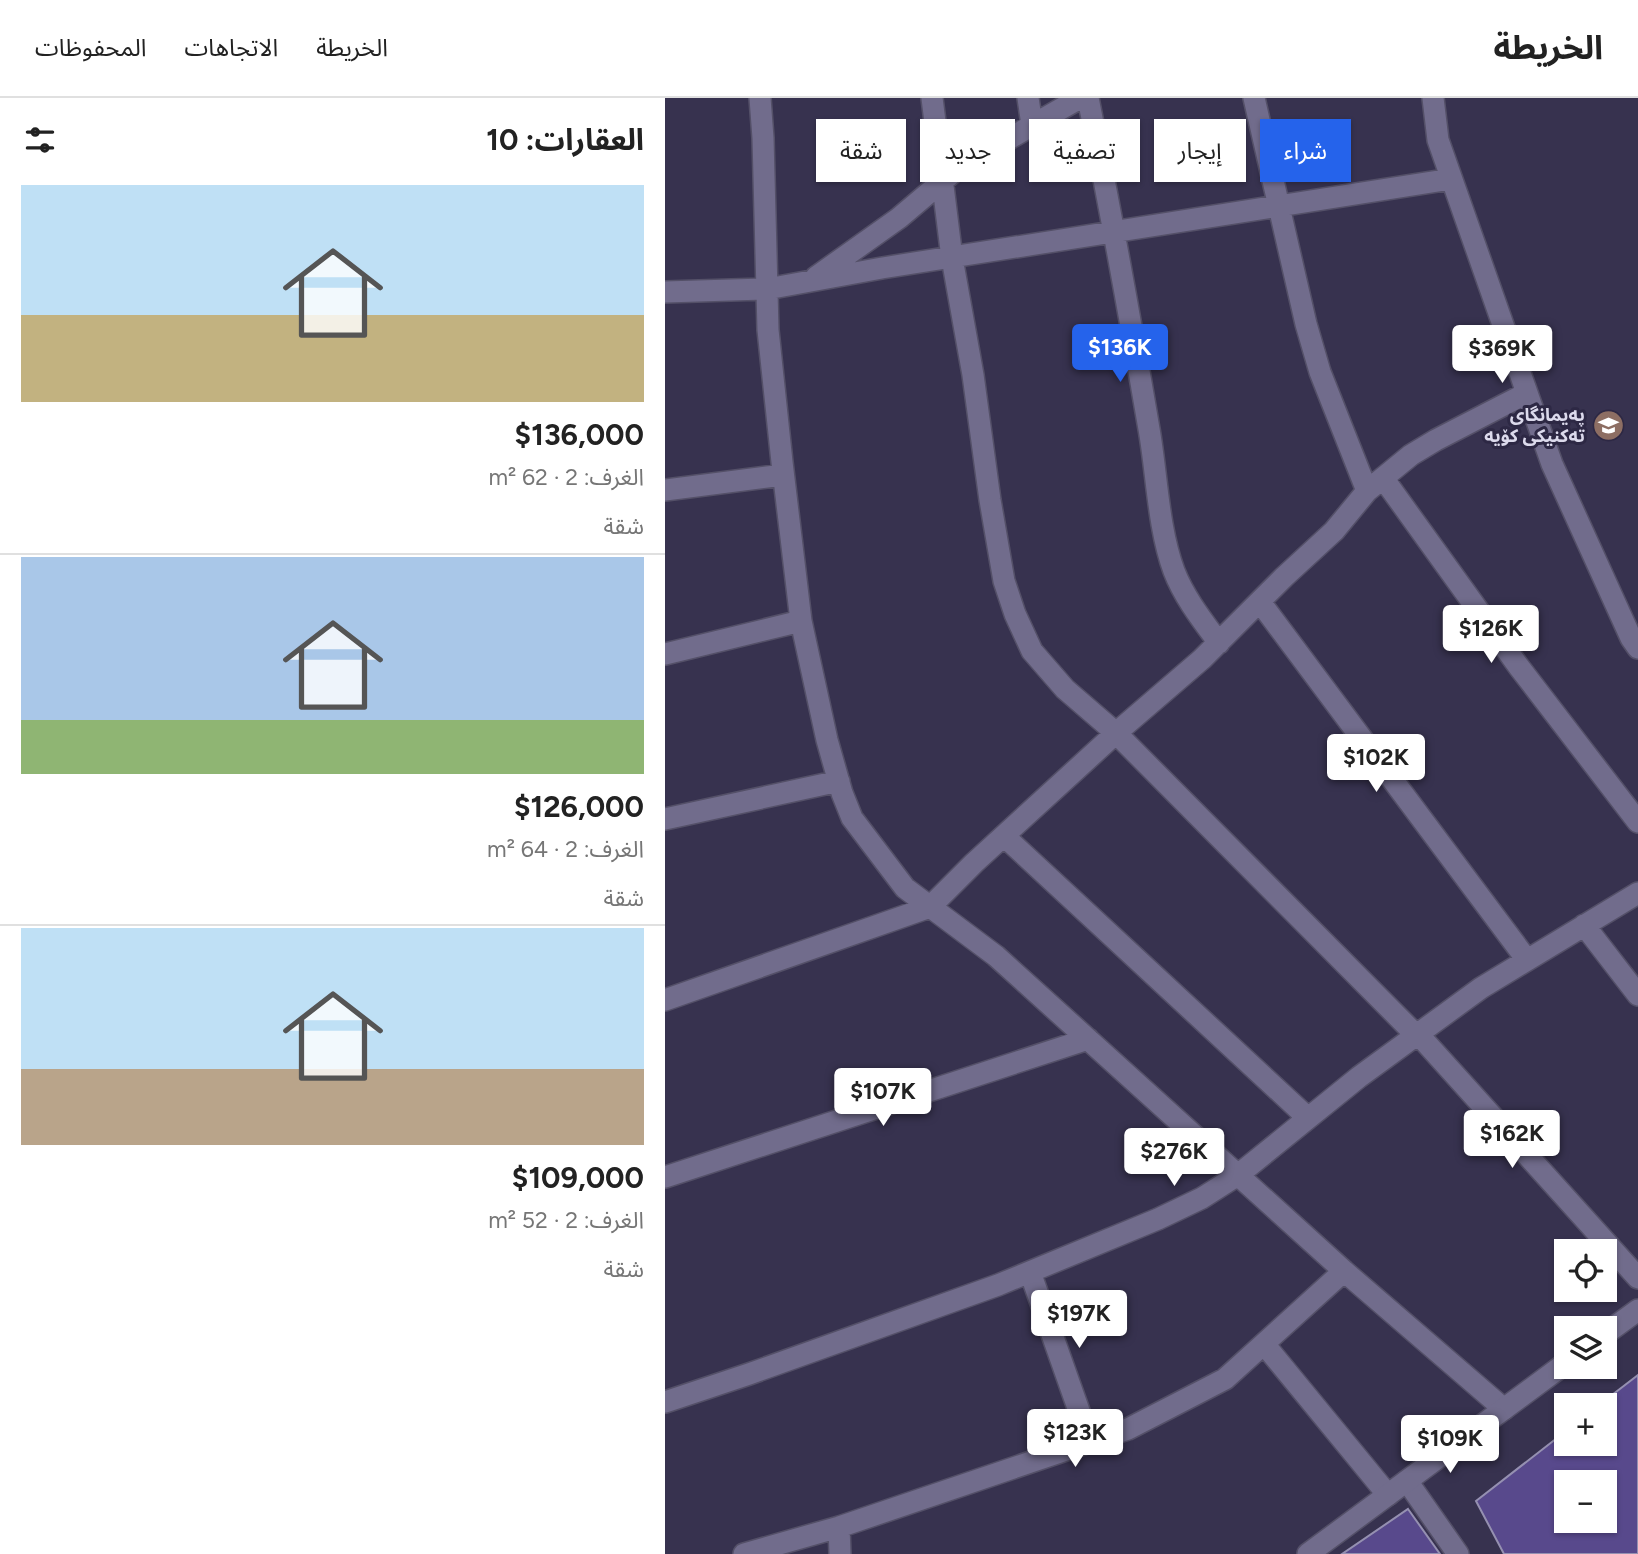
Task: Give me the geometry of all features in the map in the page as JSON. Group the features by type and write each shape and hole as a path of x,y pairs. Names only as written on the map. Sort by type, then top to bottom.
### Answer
{"street":[{"path":"760,98 764,138 768,330 801,621 827,740 852,818 905,888 996,956 1344,1271 1504,1409"},
{"path":"932,98 935,119"},
{"path":"1028,98 1031,119"},
{"path":"1043,119 1080,98"},
{"path":"1088,98 1152,442 1164,531 1174,570 1188,600 1219,643"},
{"path":"1254,98 1306,324 1320,372 1375,485 1638,822"},
{"path":"1433,98 1438,140 1552,464 1631,638 1638,648"},
{"path":"665,292 767,289 1451,179"},
{"path":"812,280 899,218 941,182"},
{"path":"942,182 1004,581 1032,651 1065,690 1116,733 1417,1035 1638,1278"},
{"path":"665,1000 930,907 1003,836 1219,643 1334,531 1375,485 1411,455 1527,393"},
{"path":"665,490 783,475"},
{"path":"1260,602 1527,960"},
{"path":"665,654 801,621"},
{"path":"665,819 839,781"},
{"path":"1003,836 1308,1118"},
{"path":"665,1402 998,1285 1202,1198 1238,1175 1359,1077 1481,988 1638,893"},
{"path":"1584,925 1638,995"},
{"path":"665,1177 1088,1039"},
{"path":"744,1554 839,1527 1128,1429 1225,1379 1344,1271"},
{"path":"1030,1272 1090,1441"},
{"path":"1617,1325 1638,1310"},
{"path":"1264,1344 1388,1495"},
{"path":"1308,1554 1554,1372"},
{"path":"1407,1481 1458,1554"},
{"path":"839,1527 840,1554"}],"building":[{"path":"1638,1375 1638,1554 1504,1554 1476,1501 1554,1440 1554,1456 1617,1456 1617,1393 1615,1393"},
{"path":"1408,1509 1440,1554 1342,1554"}],"place":[{"name":"په‌یمانگای ته‌كنیكی كۆیه‌","path":"1608,425"}]}
